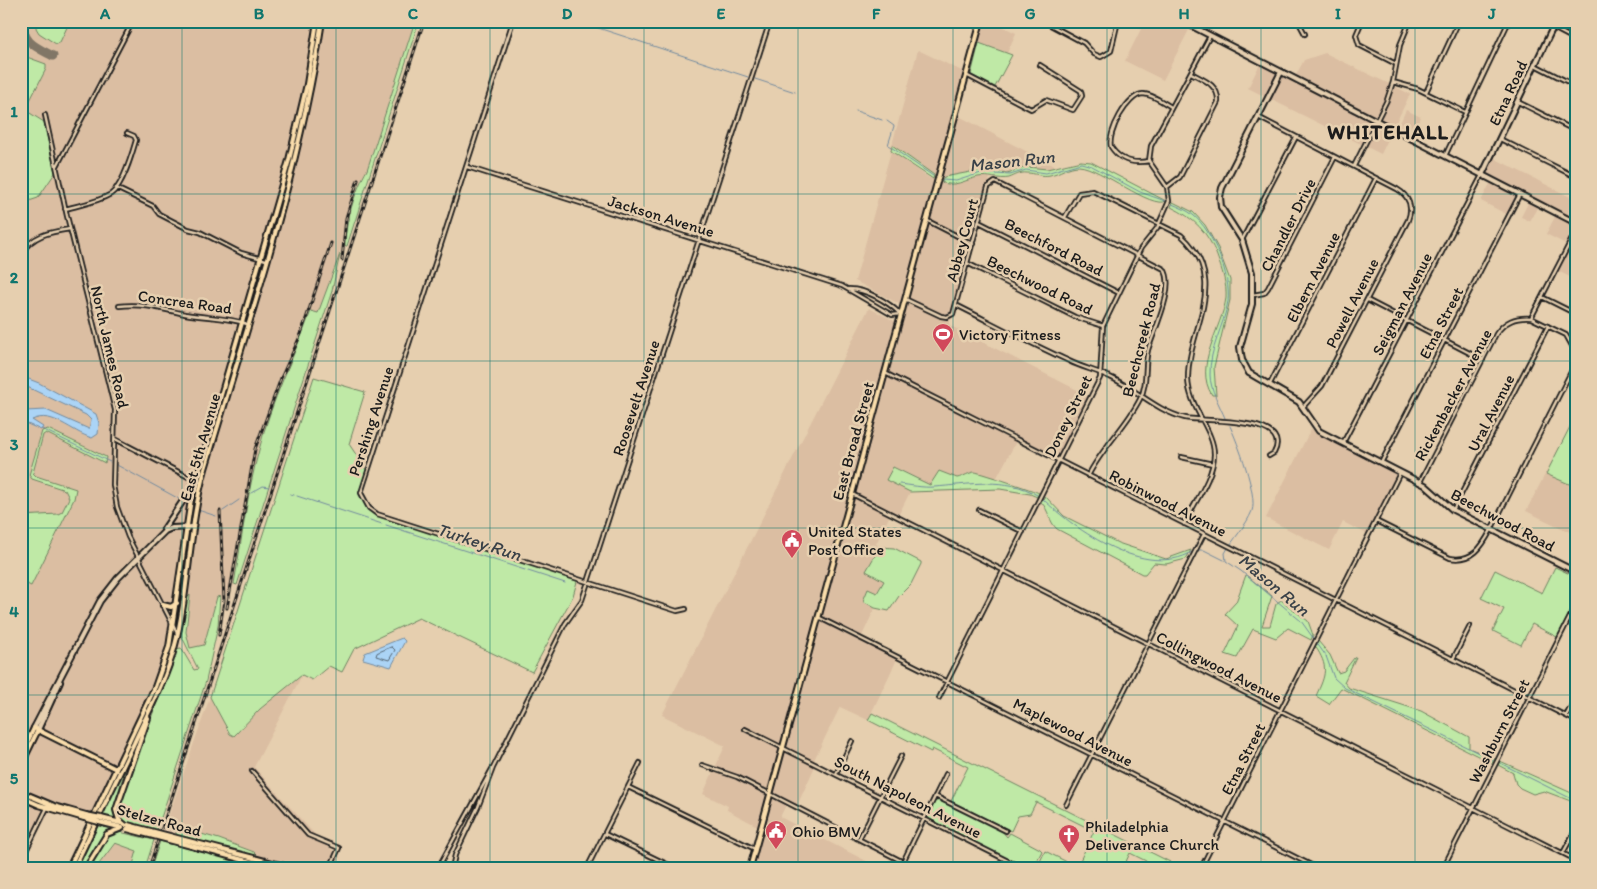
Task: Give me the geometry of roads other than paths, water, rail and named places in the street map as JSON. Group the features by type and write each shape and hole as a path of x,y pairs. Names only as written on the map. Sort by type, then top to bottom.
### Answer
{"main road":[{"name":"East 5th Avenue","path":"74,868 158,682 170,647 186,527 196,481 299,119 317,21"},
{"name":"East 5th Avenue","path":"69,868 158,693 178,634 192,527 201,482 248,324 304,121 322,21"},
{"name":"East Broad Street","path":"750,868 981,21"},
{"path":"163,605 169,608 177,603"},
{"path":"86,868 107,834 125,827 119,820 116,810 158,693"},
{"path":"36,729 118,770"},
{"path":"21,755 36,729"},
{"path":"21,765 36,729"},
{"name":"Stelzer Road","path":"21,792 54,806 85,816 292,868"},
{"name":"Stelzer Road","path":"21,796 47,808 85,816"},
{"name":"Stelzer Road","path":"180,841 273,868"}],"street":[{"path":"56,167 133,21"},
{"name":"Pershing Avenue","path":"513,21 361,493 369,508 377,514 677,611 686,609"},
{"name":"Roosevelt Avenue","path":"438,868 493,768 565,624 582,600 770,21"},
{"path":"1043,21 1084,43 1094,54 1101,57 1111,51 1118,21"},
{"path":"1182,21 1576,223"},
{"path":"1298,21 1306,34"},
{"path":"1362,21 1356,35 1359,45 1396,64"},
{"path":"1354,166 1377,121 1393,82 1400,45 1410,21"},
{"path":"1426,92 1459,21"},
{"path":"1445,156 1509,21"},
{"path":"1540,21 1576,40"},
{"name":"Etna Road","path":"1482,174 1556,21"},
{"path":"1191,73 1212,86 1217,93 1218,102 1180,177 1168,188 1150,161 1151,146 1210,36"},
{"path":"966,75 1031,109 1046,100 1073,110 1082,96 1081,91 1040,65"},
{"path":"1535,65 1576,86"},
{"path":"1281,72 1222,188 1220,197 1222,212 1242,240 1252,273 1253,295 1240,352 1250,373 1294,398 1303,407"},
{"path":"1393,82 1426,92 1465,112"},
{"path":"1150,161 1134,163 1118,155 1111,147 1111,134 1126,105 1136,96 1146,94 1171,107"},
{"path":"1518,102 1576,132"},
{"name":"North James Road","path":"45,115 65,209 115,410 113,485 116,507 138,557 178,634"},
{"path":"1258,117 1376,178"},
{"path":"65,209 105,197 116,188 128,164 136,140 134,136 127,133"},
{"path":"1242,240 1296,137"},
{"path":"1500,139 1576,177"},
{"name":"Chandler Drive","path":"1253,295 1264,293 1268,288 1335,157"},
{"name":"Jackson Avenue","path":"467,167 697,241 742,253 848,289 859,290 895,308 900,314"},
{"name":"Seigman Avenue","path":"1343,443 1482,174"},
{"name":"Powell Avenue","path":"1303,407 1322,386 1408,220 1410,204 1401,191 1376,178"},
{"name":"Elbern Avenue","path":"1270,386 1376,178"},
{"name":"Beechcreek Road","path":"992,182 998,183 1161,267 1168,279 1163,306 1149,350 1141,396 1133,412 1101,452 1088,476"},
{"name":"Abbey Court","path":"956,305 988,187 992,182"},
{"path":"116,188 154,206 159,214 188,229 200,232 241,253 266,260"},
{"name":"Doney Street","path":"939,698 1101,373 1103,326 1138,255 1159,224 1169,201 1168,188"},
{"path":"1065,217 1076,195 1088,190 1180,235 1189,244 1199,262 1204,282 1202,316 1189,360 1188,379 1191,398 1212,442 1213,464 1184,524"},
{"name":"Etna Street","path":"1381,463 1520,194"},
{"name":"Beechwood Road","path":"926,220 973,244"},
{"name":"Beechford Road","path":"979,222 1119,293"},
{"path":"21,254 34,239 48,232 70,229"},
{"path":"1576,231 1531,318 1566,335 1576,353"},
{"name":"Beechwood Road","path":"967,264 1075,317 1103,326"},
{"name":"Jackson Avenue","path":"848,289 892,315 900,314"},
{"path":"856,295 859,290"},
{"path":"1542,297 1576,314"},
{"path":"905,298 944,317 953,314 956,305 1062,358 1101,373 1170,413 1201,421 1250,424 1266,428 1274,437 1276,444 1274,453 1269,456"},
{"path":"875,306 878,299"},
{"path":"1366,300 1483,360"},
{"name":"Concrea Road","path":"119,306 135,304 157,306 186,314 231,318 248,324"},
{"name":"Rickenbacker Avenue","path":"1420,482 1496,334 1505,324 1517,318 1531,318"},
{"name":"Ural Avenue","path":"1453,510 1548,326"},
{"path":"1376,521 1447,557 1464,559 1476,553 1491,530 1576,362"},
{"name":"Robinwood Avenue","path":"884,373 1576,722"},
{"name":"Beechwood Road","path":"1303,407 1319,431 1420,482 1453,510 1576,572"},
{"path":"115,439 201,482"},
{"path":"1180,457 1213,464"},
{"name":"Etna Street","path":"1201,868 1400,473"},
{"path":"36,729 100,601 175,515 196,481"},
{"name":"Collingwood Avenue","path":"851,494 1576,860"},
{"path":"979,510 1023,532"},
{"path":"158,536 168,529 192,527"},
{"path":"1066,805 1204,534"},
{"name":"Washburn Street","path":"1443,868 1576,605"},
{"name":"Maplewood Avenue","path":"818,617 1317,868"},
{"path":"1453,659 1470,626"},
{"path":"1566,716 1576,697"},
{"name":"South Napoleon Avenue","path":"745,729 1022,868"},
{"path":"836,774 852,741"},
{"path":"858,839 901,756"},
{"path":"587,868 640,763"},
{"path":"702,765 729,774 915,868"},
{"name":"Roosevelt Avenue","path":"452,868 455,855 478,807 493,768"},
{"path":"252,771 308,835 339,848 330,868"},
{"path":"900,868 946,774"},
{"path":"628,787 755,849"},
{"path":"935,796 1006,832"},
{"path":"21,860 47,808"},
{"path":"1563,853 1576,829"},
{"path":"605,834 674,868"}],"water":[{"path":"21,376 39,383 96,414 99,423 98,434 92,438 62,423 47,418 32,420 43,427 41,430 23,422 22,416 25,411 46,410 89,429 91,420 86,415 21,384"},
{"path":"402,638 405,641 391,667 363,659 365,653"}],"waterway":[{"name":"Mason Run","path":"577,21 748,77"},
{"name":"Mason Run","path":"755,79 795,92"},
{"name":"Mason Run","path":"856,111 882,120"},
{"name":"Mason Run","path":"887,121 894,126 888,145 933,176"},
{"name":"Mason Run","path":"942,180 956,181 981,173 1010,175 1026,170 1046,173 1081,163 1092,166 1140,192 1165,201"},
{"name":"Mason Run","path":"1172,204 1186,210 1200,222 1214,243 1227,279 1228,301 1210,365 1210,380 1213,392 1225,418"},
{"name":"Mason Run","path":"1230,426 1250,481 1253,503 1249,517 1225,553 1226,561 1241,571 1301,621 1326,656 1334,678 1345,688 1493,760"},
{"name":"Turkey Run","path":"42,429 110,462"},
{"name":"Turkey Run","path":"115,464 181,500"},
{"name":"Turkey Run","path":"899,484 921,487 987,483 1013,485 1037,495"},
{"name":"Turkey Run","path":"251,493 263,486 269,487"},
{"name":"Turkey Run","path":"290,494 294,495"},
{"name":"Turkey Run","path":"297,496 382,524"},
{"name":"Turkey Run","path":"1043,499 1074,525 1113,548 1133,556 1154,560 1174,559 1192,552"},
{"name":"Turkey Run","path":"223,511 239,500"},
{"name":"Turkey Run","path":"198,510 216,516"},
{"name":"Turkey Run","path":"386,525 565,583"},
{"name":"Turkey Run","path":"1197,550 1204,550 1224,560"},
{"name":"Mason Run","path":"1500,763 1576,801"}],"railway":[{"path":"149,868 424,21"},
{"path":"342,260 346,218 358,180"},
{"path":"227,608 255,449 281,378 301,334 331,243"},
{"path":"219,635 224,600 220,511"}],"place":[{"name":"Victory Fitness","path":"943,353"},
{"name":"United States Post Office","path":"792,559"},
{"name":"Ohio BMV","path":"776,850"},
{"name":"Philadelphia Deliverance Church","path":"1069,854"}],"district":[{"name":"WHITEHALL","path":"1388,131"}]}
